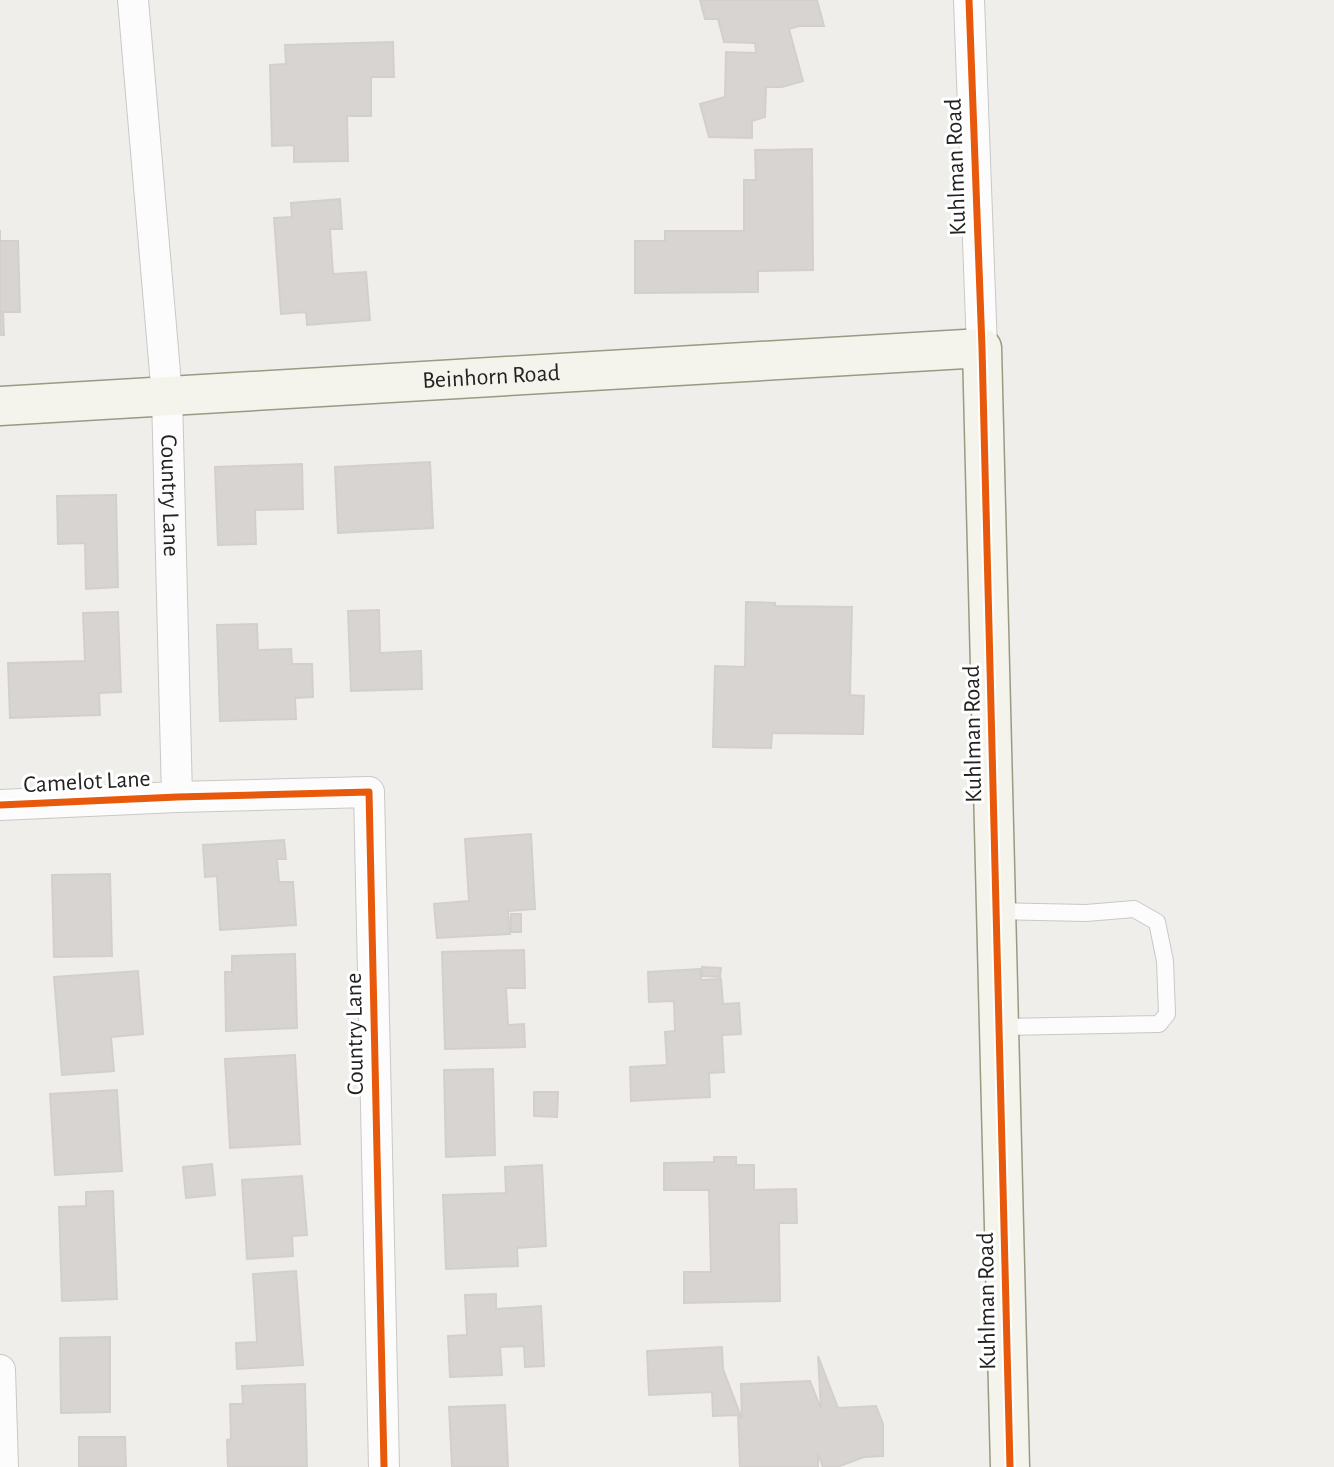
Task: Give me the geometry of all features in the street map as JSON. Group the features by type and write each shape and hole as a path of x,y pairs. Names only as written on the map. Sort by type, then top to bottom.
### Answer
{"street":[{"name":"Country Lane","path":"133,0 167,396 177,797 369,792 384,1467"},
{"name":"Kuhlman Road","path":"969,0 982,348 1010,1467"},
{"name":"Beinhorn Road","path":"0,406 982,348"},
{"name":"Camelot Lane","path":"0,805 177,797"},
{"path":"0,1370 3,1467"}],"lane":[{"path":"996,911 1086,913 1135,909 1157,922 1165,961 1167,1014 1159,1024 999,1027"}],"building":[{"path":"700,0 817,0 824,26 799,26 789,29 803,81 782,87 766,87 765,117 752,121 752,138 709,137 700,104 725,97 726,52 756,53 755,43 724,42 718,19 705,19"},
{"path":"393,42 394,77 371,77 371,116 347,116 348,161 294,162 294,145 272,146 270,65 286,64 285,45"},
{"path":"812,149 813,270 758,271 758,292 635,293 635,241 665,241 665,231 744,231 744,180 756,180 755,150"},
{"path":"340,199 342,229 330,229 333,274 366,272 370,320 307,325 306,312 281,314 274,218 292,217 291,203"},
{"path":"0,241 18,241 20,312 3,312 4,335 0,335"},
{"path":"430,462 433,528 338,533 335,467"},
{"path":"302,464 303,509 255,510 256,544 218,545 215,467"},
{"path":"116,495 118,587 86,589 85,543 58,544 57,496"},
{"path":"746,602 775,603 775,606 852,607 850,695 864,696 863,734 772,733 771,748 713,747 715,666 745,667"},
{"path":"379,610 380,653 421,651 422,689 351,691 348,611"},
{"path":"118,612 121,692 99,693 100,715 10,718 8,663 85,661 83,613"},
{"path":"257,624 258,650 291,649 292,664 312,664 313,697 295,698 296,719 220,721 217,625"},
{"path":"531,834 535,909 508,911 510,934 437,938 434,904 469,901 465,839"},
{"path":"284,840 286,859 277,859 279,882 293,882 296,925 220,930 217,876 205,877 203,845"},
{"path":"110,874 112,956 54,957 52,875"},
{"path":"511,914 521,914 521,932 511,932"},
{"path":"524,950 525,988 506,988 508,1025 524,1024 525,1047 445,1049 442,952"},
{"path":"295,954 297,1028 226,1031 225,972 232,972 232,956"},
{"path":"702,967 721,968 720,977 702,976"},
{"path":"700,969 701,980 721,979 723,1004 739,1003 741,1034 722,1035 724,1072 709,1073 710,1097 631,1101 630,1067 667,1065 665,1032 675,1031 674,1001 649,1002 648,972"},
{"path":"138,971 143,1034 111,1037 114,1071 62,1075 54,977"},
{"path":"295,1055 300,1144 230,1148 225,1059"},
{"path":"493,1069 495,1155 446,1157 444,1070"},
{"path":"117,1090 122,1171 55,1175 50,1094"},
{"path":"534,1092 558,1092 557,1117 534,1116"},
{"path":"714,1157 736,1157 736,1165 754,1165 754,1190 796,1189 797,1223 779,1223 780,1301 684,1303 684,1272 711,1272 709,1190 664,1190 664,1163 714,1162"},
{"path":"212,1164 215,1195 186,1198 183,1167"},
{"path":"542,1165 546,1246 517,1248 518,1266 446,1269 443,1195 506,1193 505,1167"},
{"path":"302,1176 307,1235 292,1236 293,1256 247,1259 242,1180"},
{"path":"113,1191 117,1299 62,1301 59,1207 86,1206 86,1192"},
{"path":"296,1271 303,1365 237,1369 236,1343 257,1342 253,1274"},
{"path":"496,1294 496,1309 541,1306 544,1366 525,1367 524,1346 500,1347 502,1375 450,1377 448,1336 467,1335 465,1295"},
{"path":"110,1337 110,1412 61,1413 60,1338"},
{"path":"722,1347 723,1369 742,1419 741,1384 810,1381 821,1409 818,1356 838,1408 876,1406 883,1424 883,1456 864,1457 837,1467 823,1467 818,1454 818,1467 740,1467 738,1415 713,1416 712,1392 649,1395 647,1351"},
{"path":"305,1384 307,1467 228,1467 227,1440 231,1439 230,1404 243,1404 242,1386"},
{"path":"505,1405 508,1467 452,1467 449,1407"},
{"path":"79,1437 125,1437 126,1467 79,1467"}],"cycle path":[{"path":"969,0 982,348 1010,1467"},
{"path":"0,805 369,792 384,1467"}]}
